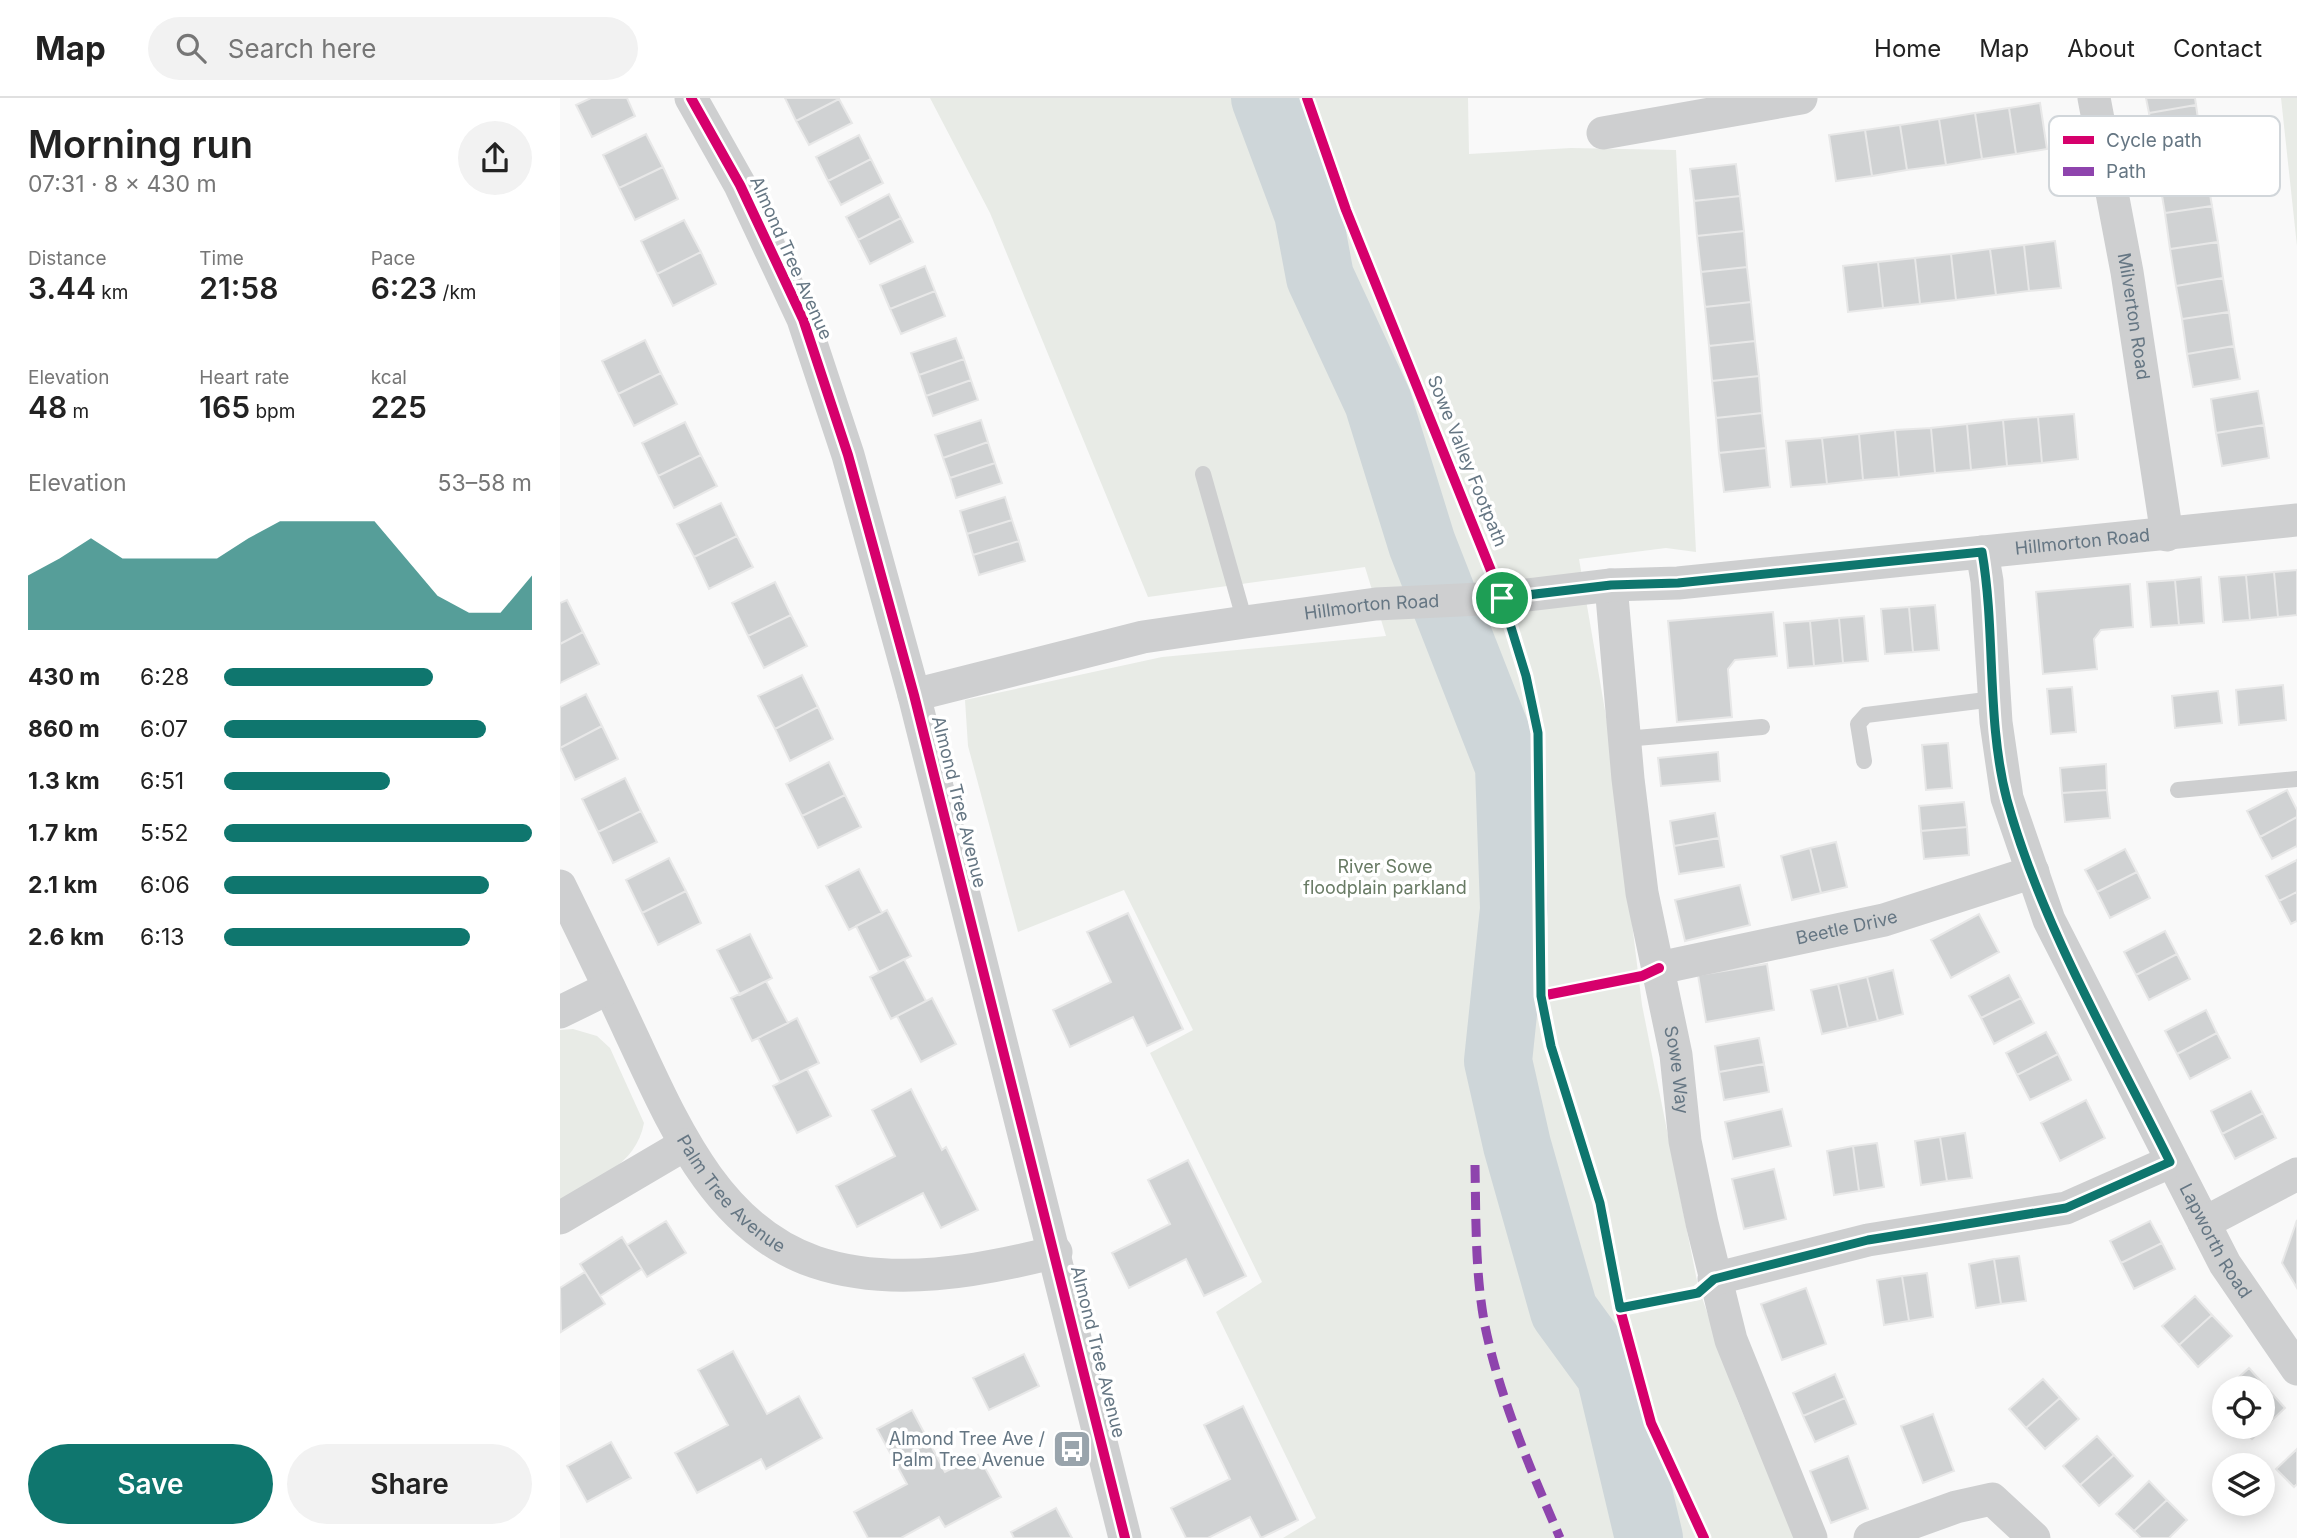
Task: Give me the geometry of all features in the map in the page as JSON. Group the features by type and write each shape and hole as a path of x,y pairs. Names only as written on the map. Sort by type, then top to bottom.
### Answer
{"street":[{"name":"Almond Tree Avenue","path":"691,98 740,185 803,319 848,455 914,695 1056,1252 1125,1538"},
{"path":"1603,133 1685,107 1801,98"},
{"name":"Milverton Road","path":"2094,98 2097,116"},
{"name":"Milverton Road","path":"2113,196 2127,272 2167,535"},
{"name":"Hillmorton Road","path":"914,695 1143,637 1376,604 1502,598 1611,585 1678,583 2297,520"},
{"name":"Lapworth Road","path":"1982,552 1987,581 1994,699 2007,798 2049,920 2170,1162 2225,1264 2297,1370"},
{"name":"Sowe Way","path":"1611,585 1642,893 1676,1055 1685,1140 1714,1279 1747,1386 1811,1538"},
{"name":"Beetle Drive","path":"1659,968 1884,920 2033,872"},
{"name":"Palm Tree Avenue","path":"560,886 684,1145 733,1209 765,1236 815,1262 881,1274 944,1273 1005,1265 1056,1252"},
{"path":"560,1012 609,988"},
{"path":"560,1218 684,1145"},
{"path":"1714,1279 1868,1240 2066,1208 2170,1162"},
{"path":"2204,1223 2297,1174"},
{"path":"1870,1538 1956,1507 1992,1499 2034,1538"}],"lane":[{"path":"1203,474 1245,622"},
{"path":"1864,761 1858,724 1866,715 1994,699"},
{"path":"1625,739 1762,727"},
{"path":"2178,790 2297,779"}],"green space":[{"name":"River Sowe floodplain parkland","path":"930,98 1468,98 1469,154 1571,148 1676,150 1696,552 1666,548 1579,559 1608,728 1642,1005 1698,1286 1738,1402 1796,1538 1283,1538 1316,1518 1216,1312 1262,1282 1150,1053 1193,1030 1124,890 1018,932 968,746 965,700 1162,657 1386,636 1365,567 1148,597 990,213"},
{"path":"2281,98 2297,98 2297,246"},
{"path":"573,1029 597,1036 610,1048 644,1123 639,1138 623,1161 560,1201 560,1030"}],"building":[{"path":"591,98 627,98 635,116 592,137 576,105"},
{"path":"785,98 839,98 839,99 796,121"},
{"path":"2146,98 2195,98 2196,105 2149,113"},
{"path":"839,99 852,123 809,145 796,121"},
{"path":"2040,103 2047,149 2016,154 2009,108"},
{"path":"2196,105 2198,116 2149,116 2149,113"},
{"path":"2009,108 2016,154 1982,159 1975,113"},
{"path":"1975,113 1982,159 1946,165 1939,119"},
{"path":"1939,119 1946,165 1907,170 1900,125"},
{"path":"1900,125 1907,170 1872,176 1865,130"},
{"path":"1865,130 1872,176 1836,181 1829,135"},
{"path":"646,134 663,167 619,188 603,155"},
{"path":"859,135 871,159 828,181 816,157"},
{"path":"871,159 883,183 841,205 828,181"},
{"path":"1736,164 1740,196 1694,201 1690,169"},
{"path":"663,167 678,199 635,220 619,188"},
{"path":"889,194 901,218 858,240 846,217"},
{"path":"1740,196 1744,231 1697,236 1694,201"},
{"path":"2162,196 2210,196 2212,206 2165,213"},
{"path":"2212,206 2218,242 2170,249 2165,213"},
{"path":"901,218 913,242 870,264 858,240"},
{"path":"684,220 701,252 657,274 641,241"},
{"path":"1744,231 1747,267 1701,272 1697,236"},
{"path":"2055,241 2061,288 2029,291 2024,245"},
{"path":"2218,242 2223,278 2176,286 2170,249"},
{"path":"2024,245 2029,291 1996,295 1990,249"},
{"path":"1990,249 1996,295 1956,300 1951,254"},
{"path":"701,252 716,284 673,306 657,274"},
{"path":"1951,254 1956,300 1920,304 1915,258"},
{"path":"1915,258 1920,304 1883,308 1878,262"},
{"path":"1878,262 1883,308 1848,312 1843,266"},
{"path":"925,266 935,291 890,309 880,285"},
{"path":"1747,267 1751,302 1705,307 1701,272"},
{"path":"2223,278 2229,312 2182,319 2176,286"},
{"path":"935,291 945,316 901,334 890,309"},
{"path":"1751,302 1755,341 1709,346 1705,307"},
{"path":"2229,312 2234,346 2187,354 2182,319"},
{"path":"956,338 964,359 919,375 911,353"},
{"path":"645,340 661,373 618,394 602,361"},
{"path":"1755,341 1759,376 1712,381 1709,346"},
{"path":"2234,346 2240,379 2193,387 2187,354"},
{"path":"964,359 971,380 926,396 919,375"},
{"path":"661,373 677,404 634,426 618,394"},
{"path":"1759,376 1762,413 1716,418 1712,381"},
{"path":"971,380 978,400 933,416 926,396"},
{"path":"2258,391 2264,425 2216,433 2211,399"},
{"path":"1762,413 1766,448 1719,453 1716,418"},
{"path":"2074,414 2078,459 2042,463 2038,417"},
{"path":"2038,417 2042,463 2007,466 2003,420"},
{"path":"981,420 988,442 943,458 935,435"},
{"path":"2003,420 2007,466 1971,470 1967,424"},
{"path":"685,422 701,455 658,476 642,443"},
{"path":"1967,424 1971,470 1935,473 1931,428"},
{"path":"2264,425 2269,458 2222,466 2216,433"},
{"path":"1931,428 1935,473 1899,477 1895,430"},
{"path":"1895,430 1899,477 1863,480 1859,434"},
{"path":"1859,434 1863,480 1827,484 1822,438"},
{"path":"1822,438 1827,484 1791,487 1786,441"},
{"path":"988,442 995,463 950,478 943,458"},
{"path":"1766,448 1770,487 1724,492 1719,453"},
{"path":"701,455 717,486 674,508 658,476"},
{"path":"995,463 1002,483 956,498 950,478"},
{"path":"1005,497 1012,520 967,534 960,511"},
{"path":"721,503 737,536 694,557 677,524"},
{"path":"1012,520 1019,541 973,555 967,534"},
{"path":"737,536 753,567 709,589 694,557"},
{"path":"1019,541 1025,561 979,575 973,555"},
{"path":"2297,570 2297,615 2278,617 2274,572"},
{"path":"2274,572 2278,617 2250,620 2246,575"},
{"path":"2246,575 2250,620 2223,622 2219,577"},
{"path":"2201,577 2204,623 2179,625 2175,580"},
{"path":"2175,580 2179,625 2151,627 2147,582"},
{"path":"775,582 791,615 748,636 732,603"},
{"path":"2130,584 2133,627 2101,630 2094,639 2097,669 2043,674 2036,592"},
{"path":"567,600 583,632 560,644 560,603"},
{"path":"1935,605 1939,650 1913,652 1909,607"},
{"path":"1909,607 1913,652 1885,654 1881,609"},
{"path":"1773,612 1777,656 1735,660 1728,669 1732,717 1677,722 1668,621"},
{"path":"791,615 807,646 764,668 748,636"},
{"path":"1864,616 1868,661 1843,663 1839,618"},
{"path":"1839,618 1843,663 1814,666 1810,621"},
{"path":"1810,621 1814,666 1788,668 1784,623"},
{"path":"583,632 599,664 560,683 560,644"},
{"path":"802,675 818,707 775,729 758,696"},
{"path":"2283,685 2286,720 2239,725 2236,690"},
{"path":"2072,687 2076,732 2051,734 2047,689"},
{"path":"2218,691 2222,723 2175,728 2172,696"},
{"path":"586,694 602,726 560,748 560,707"},
{"path":"818,707 833,739 790,761 775,729"},
{"path":"602,726 618,759 575,780 560,748"},
{"path":"1948,743 1952,788 1926,790 1922,745"},
{"path":"1718,752 1720,781 1661,786 1658,758"},
{"path":"829,762 845,795 802,816 786,784"},
{"path":"2106,764 2107,790 2062,793 2060,768"},
{"path":"625,778 641,811 598,832 582,799"},
{"path":"2107,790 2110,818 2065,822 2062,793"},
{"path":"2287,790 2297,810 2297,817 2260,837 2247,811"},
{"path":"845,795 861,827 818,848 802,816"},
{"path":"1964,802 1967,827 1921,831 1919,806"},
{"path":"641,811 657,842 613,863 598,832"},
{"path":"1715,813 1719,838 1674,846 1670,821"},
{"path":"2297,817 2297,846 2272,859 2260,837"},
{"path":"1967,827 1969,855 1924,859 1921,831"},
{"path":"1719,838 1724,867 1679,874 1674,846"},
{"path":"1836,842 1847,887 1821,893 1810,848"},
{"path":"1810,848 1821,893 1792,900 1781,856"},
{"path":"2125,849 2137,872 2097,892 2085,870"},
{"path":"669,858 686,891 642,913 626,880"},
{"path":"2297,860 2297,892 2279,901 2266,876"},
{"path":"859,869 882,913 849,930 826,886"},
{"path":"2137,872 2150,898 2110,918 2097,892"},
{"path":"1740,885 1750,925 1685,941 1675,900"},
{"path":"686,891 701,923 658,945 642,913"},
{"path":"2297,892 2297,921 2291,924 2279,901"},
{"path":"887,910 911,956 879,972 856,926"},
{"path":"1128,913 1183,1029 1147,1046 1133,1017 1070,1047 1053,1010 1111,982 1087,932"},
{"path":"1979,914 1999,952 1951,978 1931,940"},
{"path":"2165,931 2177,954 2136,975 2124,952"},
{"path":"750,934 772,978 740,995 717,950"},
{"path":"2177,954 2190,979 2149,1000 2136,975"},
{"path":"904,959 926,1001 891,1019 870,977"},
{"path":"1767,964 1774,1010 1706,1022 1698,975"},
{"path":"1893,970 1903,1014 1878,1021 1867,977"},
{"path":"2009,975 2021,998 1981,1018 1969,996"},
{"path":"1867,977 1878,1021 1848,1028 1838,984"},
{"path":"766,981 788,1023 752,1041 731,998"},
{"path":"1838,984 1848,1028 1822,1034 1811,990"},
{"path":"932,998 956,1044 921,1062 897,1016"},
{"path":"2021,998 2034,1023 1994,1044 1981,1018"},
{"path":"2206,1010 2217,1033 2177,1054 2165,1031"},
{"path":"797,1018 819,1063 780,1082 758,1038"},
{"path":"2046,1032 2058,1054 2017,1075 2006,1053"},
{"path":"2217,1033 2230,1058 2190,1079 2177,1054"},
{"path":"1759,1038 1764,1064 1719,1072 1715,1046"},
{"path":"2058,1054 2071,1080 2030,1100 2017,1075"},
{"path":"1764,1064 1769,1092 1724,1100 1719,1072"},
{"path":"807,1069 831,1116 797,1133 773,1086"},
{"path":"911,1089 942,1150 946,1147 978,1210 941,1228 923,1193 857,1227 836,1186 895,1156 872,1110"},
{"path":"2251,1091 2263,1113 2222,1134 2211,1111"},
{"path":"2086,1100 2105,1138 2060,1161 2041,1123"},
{"path":"1782,1109 1791,1146 1733,1159 1725,1122"},
{"path":"2263,1113 2276,1138 2235,1159 2222,1134"},
{"path":"1965,1133 1972,1178 1947,1181 1940,1137"},
{"path":"1940,1137 1947,1181 1921,1185 1915,1141"},
{"path":"1877,1143 1884,1187 1859,1191 1853,1146"},
{"path":"1853,1146 1859,1191 1834,1195 1827,1151"},
{"path":"1188,1160 1246,1276 1204,1296 1186,1259 1129,1288 1112,1253 1170,1224 1148,1180"},
{"path":"1774,1169 1786,1219 1744,1229 1732,1179"},
{"path":"2297,1220 2297,1288 2282,1263"},
{"path":"666,1221 686,1253 647,1277 627,1245"},
{"path":"2150,1221 2162,1243 2121,1263 2110,1241"},
{"path":"622,1237 642,1269 600,1296 580,1264"},
{"path":"2162,1243 2175,1269 2134,1289 2121,1263"},
{"path":"2019,1256 2026,1301 2001,1304 1994,1259"},
{"path":"1994,1259 2001,1304 1976,1308 1969,1264"},
{"path":"585,1272 605,1304 561,1332 560,1288"},
{"path":"1927,1273 1933,1317 1909,1321 1902,1276"},
{"path":"1902,1276 1909,1321 1884,1325 1877,1280"},
{"path":"1806,1288 1826,1344 1782,1360 1761,1304"},
{"path":"2195,1296 2212,1315 2179,1345 2162,1326"},
{"path":"2212,1315 2232,1336 2198,1367 2179,1345"},
{"path":"733,1351 767,1414 799,1396 822,1438 766,1469 761,1459 697,1493 675,1453 728,1425 698,1370"},
{"path":"1024,1354 1039,1386 989,1410 973,1378"},
{"path":"2249,1368 2256,1376 2240,1376"},
{"path":"1835,1374 1845,1398 1803,1416 1793,1393"},
{"path":"2043,1379 2060,1398 2026,1428 2009,1409"},
{"path":"2275,1397 2285,1408 2275,1417"},
{"path":"1845,1398 1856,1424 1815,1442 1803,1416"},
{"path":"2060,1398 2079,1419 2045,1449 2026,1428"},
{"path":"1243,1406 1298,1520 1261,1538 1250,1517 1208,1538 1186,1538 1171,1508 1230,1479 1204,1425"},
{"path":"912,1410 945,1472 978,1455 1001,1497 945,1527 939,1517 901,1538 868,1538 854,1512 907,1484 877,1429"},
{"path":"1933,1414 1954,1471 1923,1483 1901,1426"},
{"path":"2097,1436 2114,1455 2080,1485 2063,1466"},
{"path":"611,1442 631,1478 587,1502 567,1466"},
{"path":"2297,1449 2297,1484 2294,1487 2276,1469"},
{"path":"2114,1455 2133,1476 2099,1506 2080,1485"},
{"path":"1848,1456 1868,1509 1831,1523 1810,1471"},
{"path":"2149,1481 2167,1500 2134,1531 2116,1514"},
{"path":"2167,1500 2187,1520 2169,1538 2141,1538 2134,1531"},
{"path":"1056,1508 1072,1538 1014,1538 1011,1532"}],"waterway":[{"path":"1265,98 1308,213 1320,277 1378,402 1422,544 1509,766 1514,909 1498,1061 1517,1145 1564,1311 1610,1374 1649,1538"}],"marked path":[{"path":"1475,1165 1478,1266 1491,1353 1527,1460 1560,1538"}],"cycle path":[{"path":"691,98 740,185 803,319 848,455 914,695 1125,1538"},
{"name":"Sowe Valley Footpath","path":"1307,98 1346,210 1502,598 1526,676 1538,733 1541,996 1551,1046 1600,1203 1620,1309 1651,1423 1704,1538"},
{"path":"1541,996 1642,976 1659,968"},
{"path":"1620,1309 1697,1293 1714,1279"}],"place":[{"name":"Almond Tree Ave / Palm Tree Avenue","path":"1072,1449"}],"route":[{"path":"1982,552 1987,581 1996,722 2007,798 2049,920 2170,1162 2066,1208 1868,1240 1714,1279 1698,1293 1620,1308 1600,1203 1551,1046 1541,996 1538,733 1526,676 1502,598 1611,585 1678,583 1982,552"}]}
